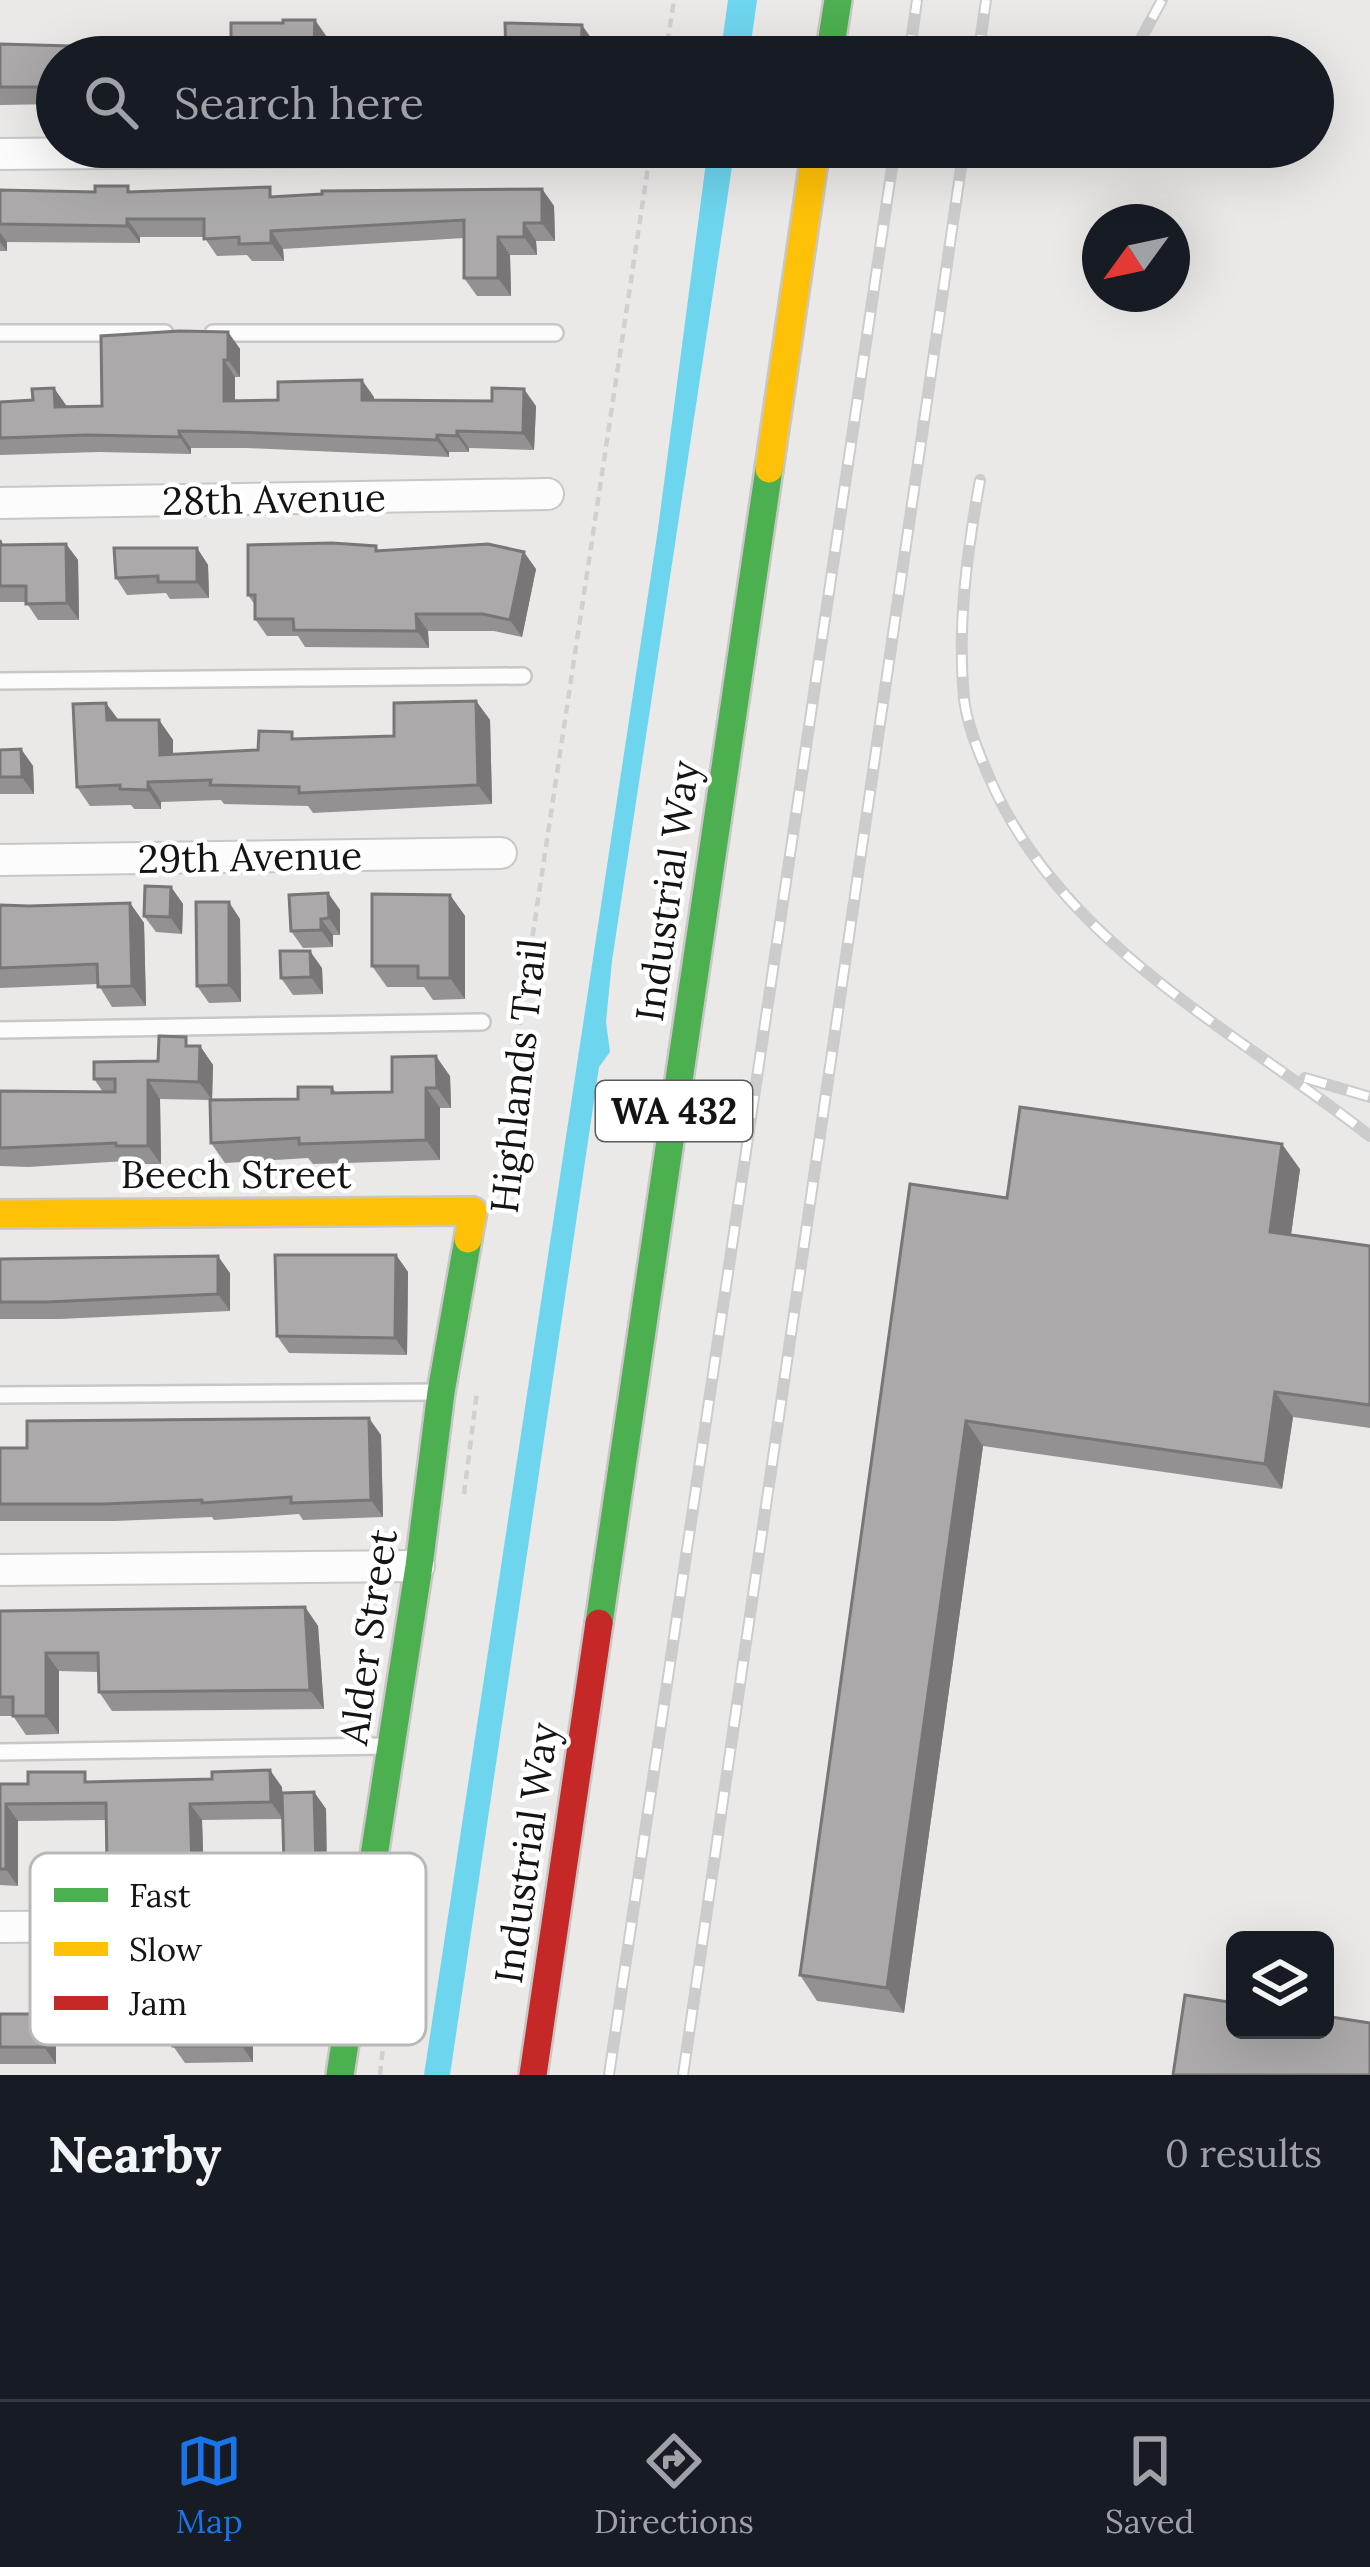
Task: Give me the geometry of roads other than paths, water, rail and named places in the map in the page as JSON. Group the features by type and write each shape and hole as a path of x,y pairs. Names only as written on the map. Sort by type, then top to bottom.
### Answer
{"main road":[{"path":"833,36 838,0"},
{"name":"Industrial Way","path":"533,2075 813,168"},
{"name":"Beech Street","path":"0,1214 473,1211"},
{"name":"Alder Street","path":"374,1853 441,1392 473,1211"},
{"name":"Alder Street","path":"340,2075 345,2045"}],"street":[{"path":"0,154 36,154"},
{"name":"28th Avenue","path":"0,503 548,494"},
{"name":"29th Avenue","path":"0,860 501,853"},
{"path":"0,1570 419,1566"},
{"path":"0,1927 30,1927"}],"lane":[{"path":"0,333 555,332"},
{"path":"0,682 523,676"},
{"path":"0,1030 482,1022"},
{"path":"0,1395 441,1392"},
{"path":"0,1752 391,1746"}],"water":[{"path":"728,0 757,0 752,36 723,36"},
{"path":"705,168 732,168 612,961 606,1022 610,1052 599,1067 450,2075 424,2075 658,529"}],"railway":[{"path":"912,36 917,0"},
{"path":"981,36 986,0"},
{"path":"1142,36 1162,0"},
{"path":"609,2075 892,168"},
{"path":"683,2075 961,168"},
{"path":"980,480 965,589 964,699 985,768 1020,836 1105,936 1155,979 1370,1136"},
{"path":"1305,1078 1370,1097"}]}
